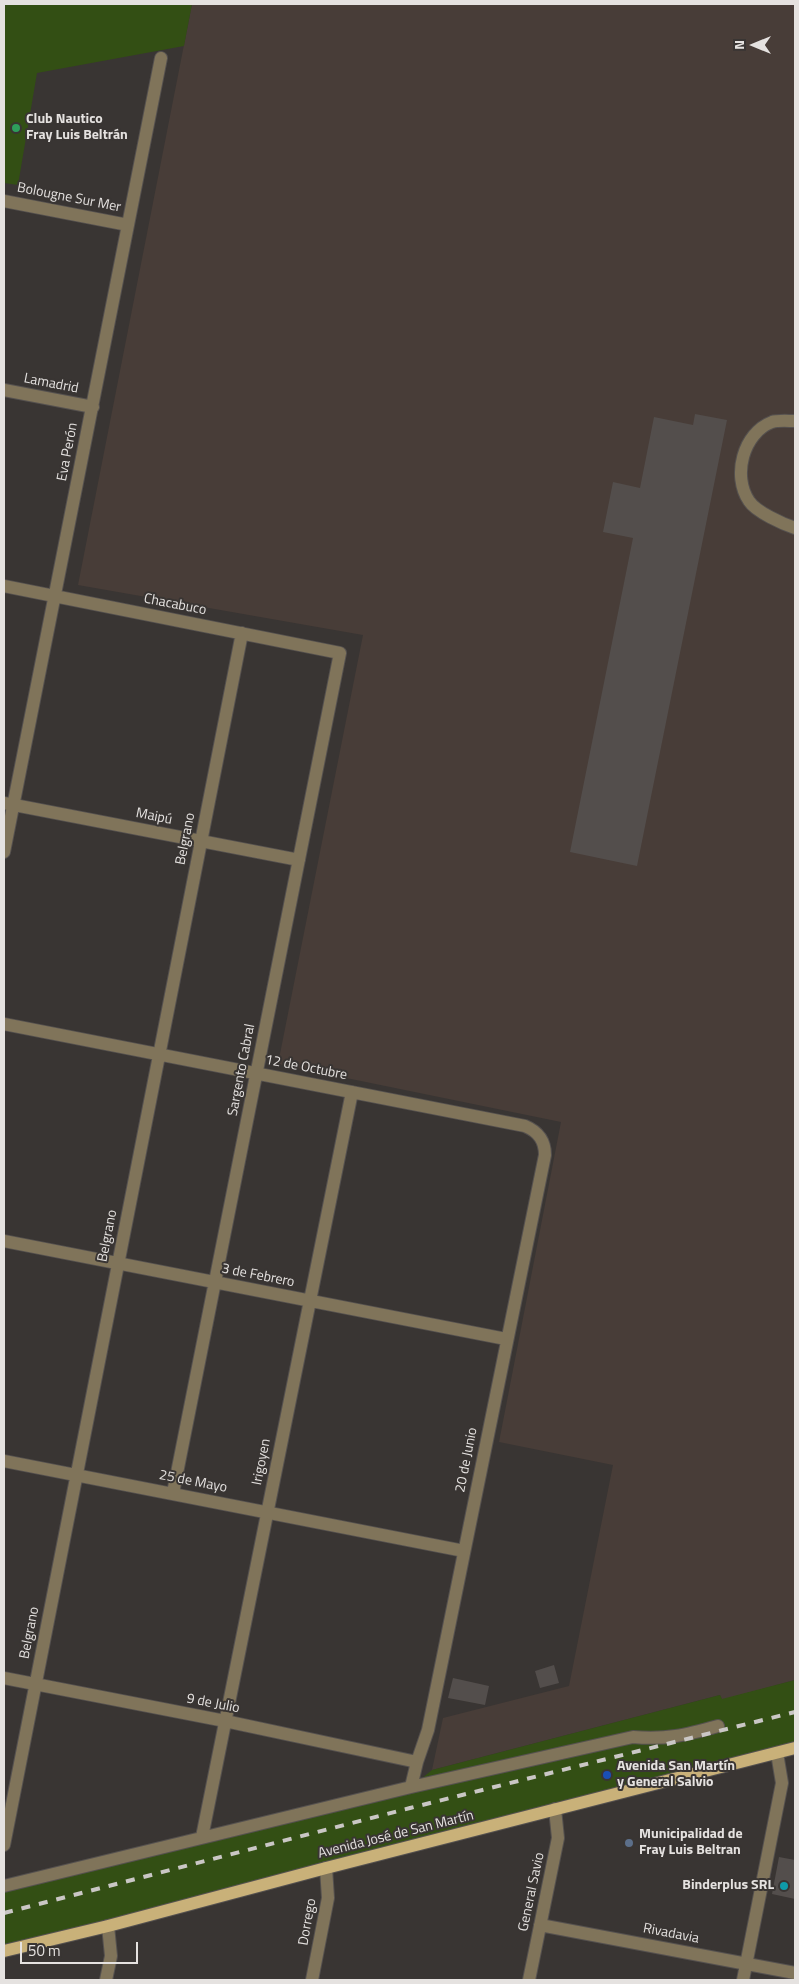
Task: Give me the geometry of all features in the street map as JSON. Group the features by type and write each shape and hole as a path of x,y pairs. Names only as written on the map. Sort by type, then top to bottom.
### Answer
{"main road":[{"name":"Avenida José de San Martín","path":"4,1951 108,1926 795,1748"}],"street":[{"name":"Eva Perón","path":"4,852 8,804 56,596 161,58"},
{"name":"Bolougne Sur Mer","path":"4,202 128,225"},
{"name":"Lamadrid","path":"4,390 93,407"},
{"path":"795,421 773,422 753,434 742,459 741,486 750,502 771,518 795,528"},
{"name":"Chacabuco","path":"4,586 340,653"},
{"name":"Belgrano","path":"4,1845 242,634"},
{"name":"Sargento Cabral","path":"173,1494 340,653"},
{"name":"Maipú","path":"8,804 299,860"},
{"name":"12 de Octubre","path":"4,1024 525,1126 535,1131 540,1138"},
{"name":"Irigoyen","path":"202,1837 352,1092"},
{"name":"20 de Junio","path":"411,1787 428,1730 506,1339 545,1156 545,1146 540,1138"},
{"name":"3 de Febrero","path":"4,1241 506,1339"},
{"name":"25 de Mayo","path":"4,1461 464,1552"},
{"name":"9 de Julio","path":"4,1678 417,1762"},
{"path":"4,1886 411,1787 633,1737 657,1739 687,1735 718,1726"},
{"path":"743,1980 782,1783 778,1752"},
{"name":"General Savio","path":"529,1980 558,1838 555,1809"},
{"name":"Dorrego","path":"312,1980 328,1898 326,1868"},
{"name":"Rivadavia","path":"540,1925 795,1973"},
{"path":"106,1980 111,1956 108,1926"}],"shaded area":[{"path":"192,4 795,4 795,1680 722,1700 720,1695 432,1770 443,1718 569,1686 613,1465 499,1442 561,1122 278,1064 363,635 78,585"}],"green space":[{"name":"Club Nautico Fray Luis Beltrán","path":"4,4 192,4 184,46 37,73 18,185 4,183"},
{"path":"795,1680 795,1748 4,1951 4,1886 411,1787 432,1770 720,1695 722,1699"}],"building":[{"path":"695,414 727,420 637,866 570,852 633,538 603,532 613,482 640,488 654,417 693,425"},
{"path":"554,1665 559,1683 540,1688 535,1671"},
{"path":"453,1678 489,1686 485,1705 448,1698"},
{"name":"Binderplus SRL","path":"779,1857 795,1860 795,1899 772,1894"}],"railway":[{"path":"4,1913 410,1808 795,1712"}],"place":[{"name":"Club Nautico Fray Luis Beltrán","path":"16,128"},
{"name":"Avenida San Martín y General Salvio","path":"607,1775"},
{"name":"Municipalidad de Fray Luis Beltran","path":"629,1843"},
{"name":"Binderplus SRL","path":"784,1886"}]}
